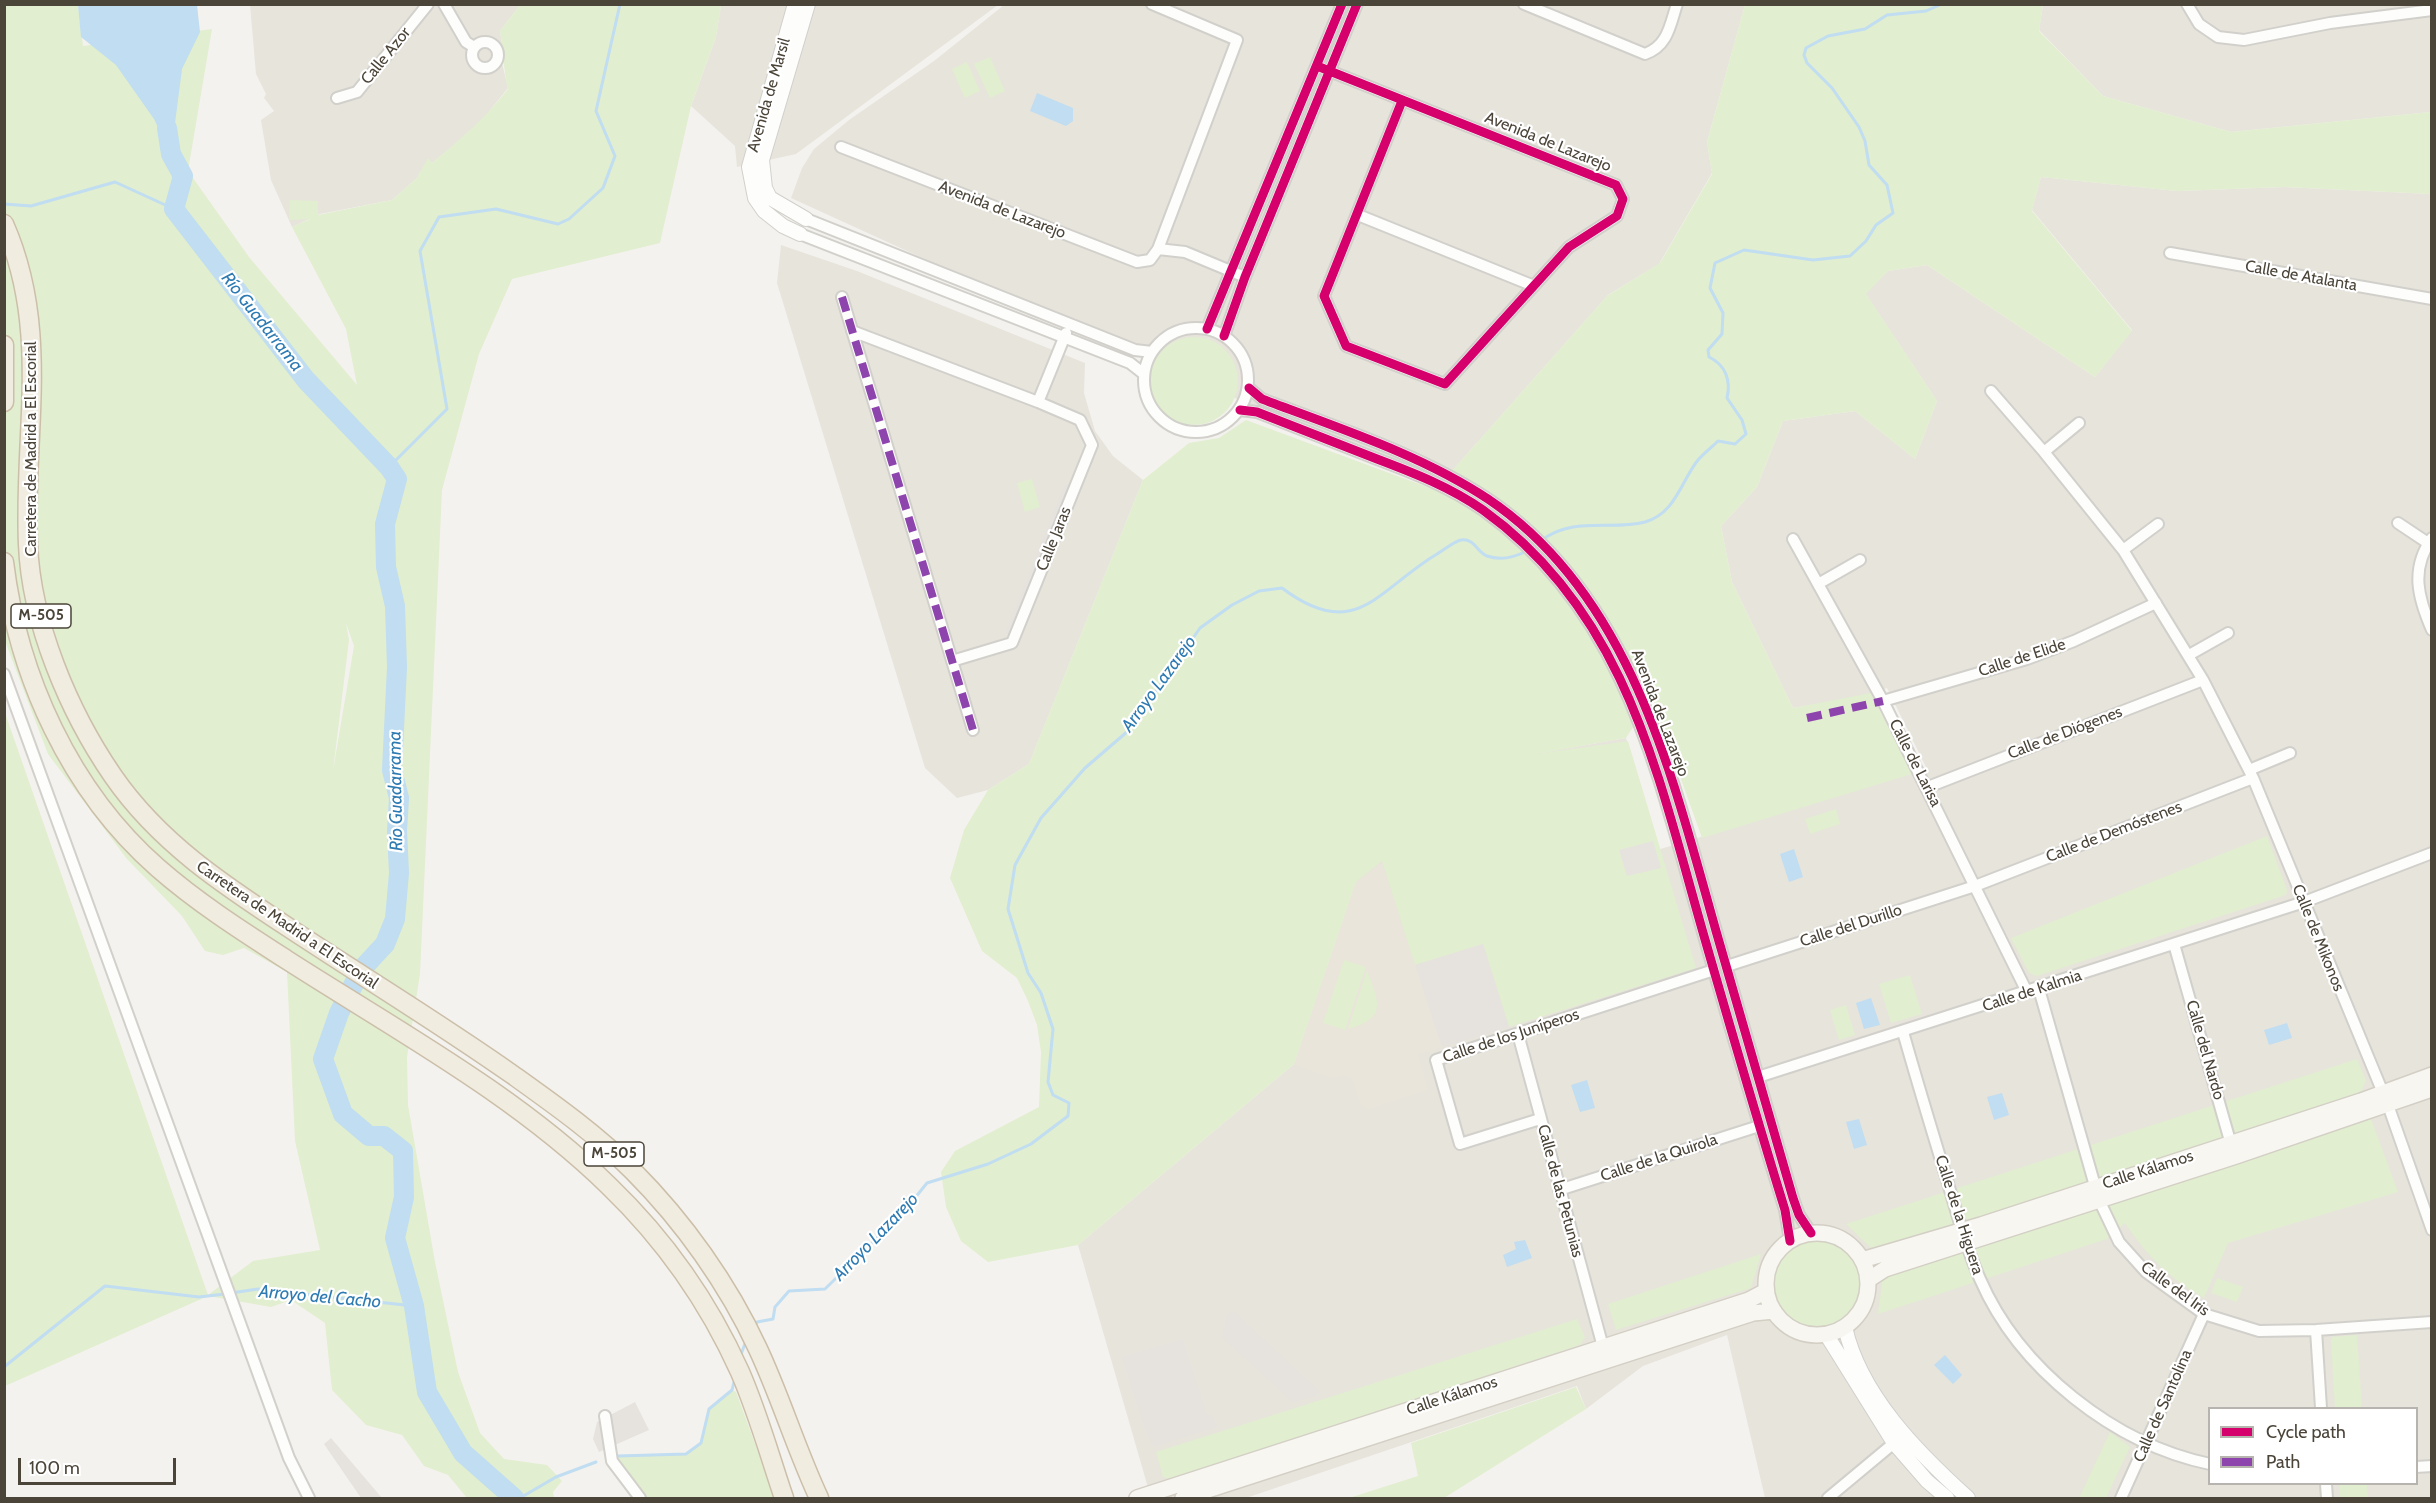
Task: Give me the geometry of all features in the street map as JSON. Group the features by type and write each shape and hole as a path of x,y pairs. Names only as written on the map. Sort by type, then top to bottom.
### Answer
{"highway":[{"name":"Carretera de Madrid a El Escorial","path":"4,224 25,280 32,345 28,545 32,579 45,634 64,691 114,777 141,812 173,845 215,880 488,1058 576,1120 634,1172 717,1275 759,1350 819,1498"},
{"name":"Carretera de Madrid a El Escorial","path":"4,345 4,402"},
{"name":"Carretera de Madrid a El Escorial","path":"4,562 20,642 39,701 91,792 155,866 199,902 474,1080 561,1143 611,1187 698,1292 741,1375 784,1498"}],"main road":[{"name":"Calle Kálamos","path":"2384,1099 2432,1075"},
{"name":"Calle Kálamos","path":"1868,1280 1885,1269 1964,1237 2384,1099 2432,1089"},
{"path":"1811,1233 1823,1233 1840,1239 1855,1250 1862,1260 1868,1280 1863,1307 1845,1327 1826,1334 1814,1335 1797,1331 1781,1321 1774,1311 1766,1290 1769,1268 1774,1257 1790,1241 1811,1233"},
{"name":"Calle Kálamos","path":"1862,1260 1964,1237"},
{"name":"Calle Kálamos","path":"1137,1498 1749,1300 1766,1290"},
{"name":"Calle Kálamos","path":"1183,1498 1753,1313 1774,1311"}],"street":[{"name":"Calle Azor","path":"337,98 357,92 428,4"},
{"path":"444,4 465,42 474,47"},
{"name":"Avenida de Marsil","path":"795,4 749,167 755,198 764,211 783,226 800,234"},
{"name":"Avenida de Marsil","path":"806,219 770,198 765,188 762,160 808,4"},
{"path":"1152,4 1237,40 1158,249 1185,252 1245,277"},
{"path":"1207,329 1342,4"},
{"path":"1224,336 1245,277 1357,4"},
{"path":"1524,4 1645,54 1657,50 1664,42 1677,4"},
{"path":"2187,4 2199,24 2218,38 2244,40 2330,23 2432,10"},
{"name":"Avenida de Lazarejo","path":"1317,66 1616,185 1623,199 1617,216 1569,247 1445,384 1346,346 1324,296 1402,101"},
{"name":"Avenida de Lazarejo","path":"841,147 1137,262 1150,260 1158,249"},
{"path":"1358,215 1534,286"},
{"path":"806,219 1135,350 1152,352"},
{"path":"800,234 1130,363 1144,374"},
{"name":"Calle de Atalanta","path":"2170,253 2432,299"},
{"path":"842,297 973,730"},
{"path":"1038,402 1070,324"},
{"path":"1194,328 1207,329 1224,336 1241,352 1249,375 1249,388 1240,410 1230,421 1212,430 1191,433 1178,430 1155,413 1144,388 1144,374 1152,352 1170,335 1194,328"},
{"name":"Calle Jaras","path":"852,331 1080,420 1092,445 1012,643 952,661"},
{"name":"Avenida de Lazarejo","path":"1249,388 1262,399 1447,474 1489,500 1521,525 1552,555 1594,606 1614,640 1686,824 1799,1215 1811,1233"},
{"name":"Calle de Mikonos","path":"1991,391 2044,452 2123,550 2203,680 2251,774 2384,1099 2432,1230"},
{"name":"Avenida de Lazarejo","path":"1240,410 1257,412 1442,484 1482,510 1544,563 1584,612 1630,684 1787,1219 1790,1241"},
{"path":"2044,452 2079,423"},
{"path":"2397,523 2430,541 2423,550 2416,576 2420,602 2432,630"},
{"path":"2123,550 2158,524"},
{"name":"Calle de Larisa","path":"1793,539 1928,787 2027,992"},
{"path":"1818,584 1860,560"},
{"name":"Calle de Elide","path":"1883,701 2027,658 2074,641 2156,603"},
{"path":"2189,656 2228,633"},
{"path":"4,674 290,1458 309,1498"},
{"name":"Calle de Diógenes","path":"1928,787 2203,680"},
{"path":"2251,774 2290,753"},
{"name":"Calle de Demóstenes","path":"1975,886 2251,774"},
{"name":"Calle de Kalmia","path":"1758,1077 2039,989 2304,902 2432,853"},
{"name":"Calle del Durillo","path":"1727,966 1975,886"},
{"name":"Calle del Nardo","path":"2174,944 2233,1150"},
{"name":"Calle de los Juníperos","path":"1540,1119 1460,1144 1436,1060 1714,970"},
{"name":"Calle del Iris","path":"2039,989 2097,1193 2119,1242 2146,1272 2204,1314 2259,1331 2316,1330 2432,1322"},
{"name":"Calle de la Higuera","path":"1903,1032 1964,1237 1980,1281 2015,1339 2061,1386 2093,1411 2147,1442 2208,1463"},
{"name":"Calle de las Petunias","path":"1518,1034 1603,1347"},
{"name":"Calle de la Quirola","path":"1559,1190 1759,1126"},
{"name":"Calle de Santolina","path":"2121,1498 2204,1314"},
{"path":"1845,1327 1850,1349 1900,1439 1968,1498"},
{"path":"2316,1330 2321,1407"},
{"path":"1826,1334 1927,1481 1947,1498"},
{"path":"605,1416 612,1461 640,1498"},
{"path":"1828,1498 1900,1439"}],"shaded area":[{"path":"250,5 520,5 500,31 504,56 502,63 508,88 483,119 432,163 428,159 417,178 392,200 320,214 292,227 271,180 261,120 274,111 264,98 266,94 256,74"},
{"path":"721,5 998,5 796,154 737,167 735,146 691,106 716,37"},
{"path":"1004,5 1745,5 1707,142 1712,173 1659,264 1608,295 1444,480 1194,382 791,198 802,168 814,149 849,120 934,61"},
{"path":"2043,5 2431,5 2431,112 2231,132 2103,96 2039,30"},
{"path":"2041,177 2177,191 2284,187 2431,194 2431,1498 1765,1498 1727,1335 1643,1366 1586,1409 1577,1386 1246,1498 1151,1498 1078,1245 1294,1064 1356,881 1506,759 1626,738 1657,850 1927,769 1887,688 1864,696 1793,708 1732,582 1721,526 1757,487 1783,421 1855,411 1915,459 1937,401 1865,293 1888,271 1927,265 2095,377 2132,330 2032,210"},
{"path":"781,245 857,271 1085,363 1084,393 1095,431 1113,456 1143,480 1029,764 988,790 957,798 925,768 777,283"},
{"path":"1065,484 1071,486 1012,636 1005,633"},
{"path":"1653,841 1661,868 1627,876 1619,850"},
{"path":"1382,862 1442,1047 1418,1054 1428,1089 1369,1109 1360,1104 1352,1078 1344,1075 1332,1078 1294,1064 1356,881"},
{"path":"1483,944 1509,1027 1442,1047 1415,965"},
{"path":"1233,1311 1320,1392 1313,1397 1293,1402 1222,1337 1227,1316"},
{"path":"1183,1339 1206,1413 1214,1418 1217,1427 1154,1447 1145,1430 1122,1357"},
{"path":"635,1402 649,1430 599,1452 593,1439 597,1422"},
{"path":"331,1438 382,1498 361,1498 324,1444"}],"green space":[{"path":"5,5 78,5 83,46 212,29 188,171 249,257 357,385 346,329 292,227 310,219 289,220 290,200 318,201 318,215 392,200 417,178 428,158 432,163 453,146 482,119 508,89 500,31 520,5 721,5 716,37 691,106 660,243 512,279 479,354 442,490 420,974 407,1057 408,1105 435,1262 458,1372 480,1433 504,1459 547,1465 562,1481 553,1492 554,1498 467,1498 448,1475 424,1466 402,1435 366,1425 332,1390 325,1323 291,1300 271,1307 208,1296 5,1386 4,710 208,1295 253,1261 320,1250 295,1141 287,972 244,948 223,955 205,951 182,916 127,859 48,754 5,641","holes":["346,623 354,646 333,771 349,640"]},
{"path":"1745,5 2043,5 2039,31 2103,96 2231,132 2431,112 2431,194 2284,187 2177,191 2041,177 2032,211 2132,331 2095,377 1927,265 1888,271 1866,294 1937,401 1915,459 1855,411 1783,421 1757,487 1721,526 1732,582 1793,708 1871,693 1912,774 1702,838 1652,698 1626,738 1536,754 1628,741 1696,968 1509,1027 1483,944 1415,965 1382,861 1356,882 1294,1064 1078,1245 988,1262 961,1241 946,1207 941,1172 955,1151 1039,1107 1041,1052 1037,1025 1017,978 982,951 950,878 964,830 988,790 1029,764 1143,480 1189,443 1219,438 1246,420 1438,491 1444,480 1607,296 1660,263 1712,174 1707,142"},
{"path":"990,57 1005,91 990,98 974,64"},
{"path":"967,62 980,91 965,98 952,69"},
{"path":"1194,337 1211,340 1225,350 1235,364 1238,381 1235,398 1225,412 1211,422 1194,425 1177,422 1163,412 1153,398 1150,381 1153,364 1163,350 1177,340"},
{"path":"1032,479 1040,507 1025,512 1017,483"},
{"path":"1836,809 1840,824 1810,834 1805,819"},
{"path":"2267,836 2287,890 2286,895 2037,976 2029,973 2011,938"},
{"path":"1344,960 1366,967 1345,1030 1323,1023"},
{"path":"1367,970 1375,992 1377,1008 1370,1020 1348,1029"},
{"path":"1910,975 1922,1014 1891,1023 1879,984"},
{"path":"1846,1005 1855,1035 1839,1040 1830,1010"},
{"path":"2357,1059 2366,1080 2361,1092 2398,1192 2228,1243 2204,1298 2180,1283 2160,1266 2125,1223 2107,1239 1878,1314 1882,1283 1871,1248 1846,1224"},
{"path":"1817,1238 1835,1241 1850,1251 1860,1266 1863,1284 1860,1302 1850,1317 1835,1327 1817,1330 1799,1327 1784,1317 1774,1302 1771,1284 1774,1266 1784,1251 1799,1241"},
{"path":"1761,1254 1751,1288 1616,1330 1608,1304"},
{"path":"2217,1278 2243,1287 2237,1302 2211,1293"},
{"path":"1577,1319 1585,1337 1580,1345 1169,1479 1163,1477 1156,1452"},
{"path":"2357,1335 2362,1407 2335,1407 2332,1337"},
{"path":"1576,1387 1586,1409 1444,1498 1349,1498 1418,1476 1411,1443"},
{"path":"732,1390 736,1392 775,1498 640,1498 612,1461 618,1456 686,1454 701,1443 709,1409"},
{"path":"2110,1432 2130,1447 2106,1498 2079,1498"},
{"path":"2339,1485 2367,1485 2368,1498 2340,1498"}],"water":[{"path":"78,5 197,5 200,32 182,69 171,154 154,119 116,65 81,37"},
{"path":"1037,93 1073,108 1073,121 1066,126 1030,111"},
{"path":"1794,849 1803,877 1789,882 1780,854"},
{"path":"1871,998 1880,1025 1864,1029 1856,1003"},
{"path":"2287,1023 2292,1038 2269,1045 2264,1030"},
{"path":"1587,1080 1595,1108 1580,1112 1571,1085"},
{"path":"2002,1093 2009,1115 1994,1120 1987,1097"},
{"path":"1859,1119 1867,1145 1854,1149 1846,1122"},
{"path":"1525,1240 1532,1258 1507,1267 1503,1255 1516,1249 1514,1242"},
{"path":"1945,1355 1962,1375 1953,1384 1934,1365"}],"waterway":[{"path":"389,467 447,409 420,251 439,217 496,209 558,224 569,219 603,188 615,156 596,111 620,4"},
{"name":"Arroyo Lazarejo","path":"1542,540 1567,528 1632,524 1655,518 1671,504 1692,468 1705,452 1718,441 1735,444 1746,434 1742,420 1727,398 1726,374 1720,364 1709,357 1708,350 1722,334 1723,313 1710,288 1715,263 1744,250 1813,260 1850,256 1866,241 1876,225 1893,213 1887,185 1869,165 1865,141 1859,127 1832,88 1807,63 1804,55 1806,48 1828,36 1865,29 1887,15 1926,11 1942,4"},
{"name":"Río Guadarrama","path":"167,128 171,154 183,176 174,209 306,380 389,467 397,479 385,524 386,567 395,606 397,667 392,770 399,798 397,831 399,873 395,919 385,944 361,970 339,1013 323,1059 343,1114 369,1136 384,1136 403,1151 404,1197 395,1238 414,1306 427,1392 463,1453 514,1498"},
{"path":"4,204 31,206 115,182 174,209"},
{"name":"Arroyo Lazarejo","path":"754,1328 757,1322 773,1319 775,1307 789,1291 825,1289 906,1209 927,1183 988,1164 1031,1144 1068,1116 1069,1103 1053,1095 1048,1082 1053,1029 1041,993 1028,973 1008,909 1015,865 1041,818 1085,768 1128,731 1200,628 1232,605 1259,591 1282,588 1307,604 1329,611 1348,611 1365,605 1382,595 1416,568 1461,540 1469,541 1487,556 1497,558 1508,558 1527,551"},
{"name":"Arroyo del Cacho","path":"4,1367 105,1286 199,1297 225,1294"},
{"name":"Arroyo del Cacho","path":"231,1293 258,1289 414,1306"},
{"name":"Arroyo Lazarejo","path":"740,1357 746,1341"},
{"name":"Arroyo Lazarejo","path":"618,1456 686,1454 701,1443 709,1409 732,1390 735,1378"},
{"path":"520,1498 556,1477 596,1462"}],"marked path":[{"path":"842,297 973,730"},
{"path":"1807,718 1883,701"}],"cycle path":[{"path":"1207,329 1342,4"},
{"path":"1224,336 1245,277 1357,4"},
{"path":"1317,66 1616,185 1623,199 1617,216 1569,247 1445,384 1346,346 1324,296 1402,101"},
{"path":"1249,388 1262,399 1407,455 1462,483 1488,499 1537,539 1578,585 1611,637 1639,692 1662,751 1682,811 1793,1198 1799,1215 1811,1233"},
{"path":"1240,410 1257,412 1432,481 1458,494 1483,510 1531,551 1571,596 1603,646 1629,698 1650,754 1669,811 1785,1210 1790,1241"}]}
